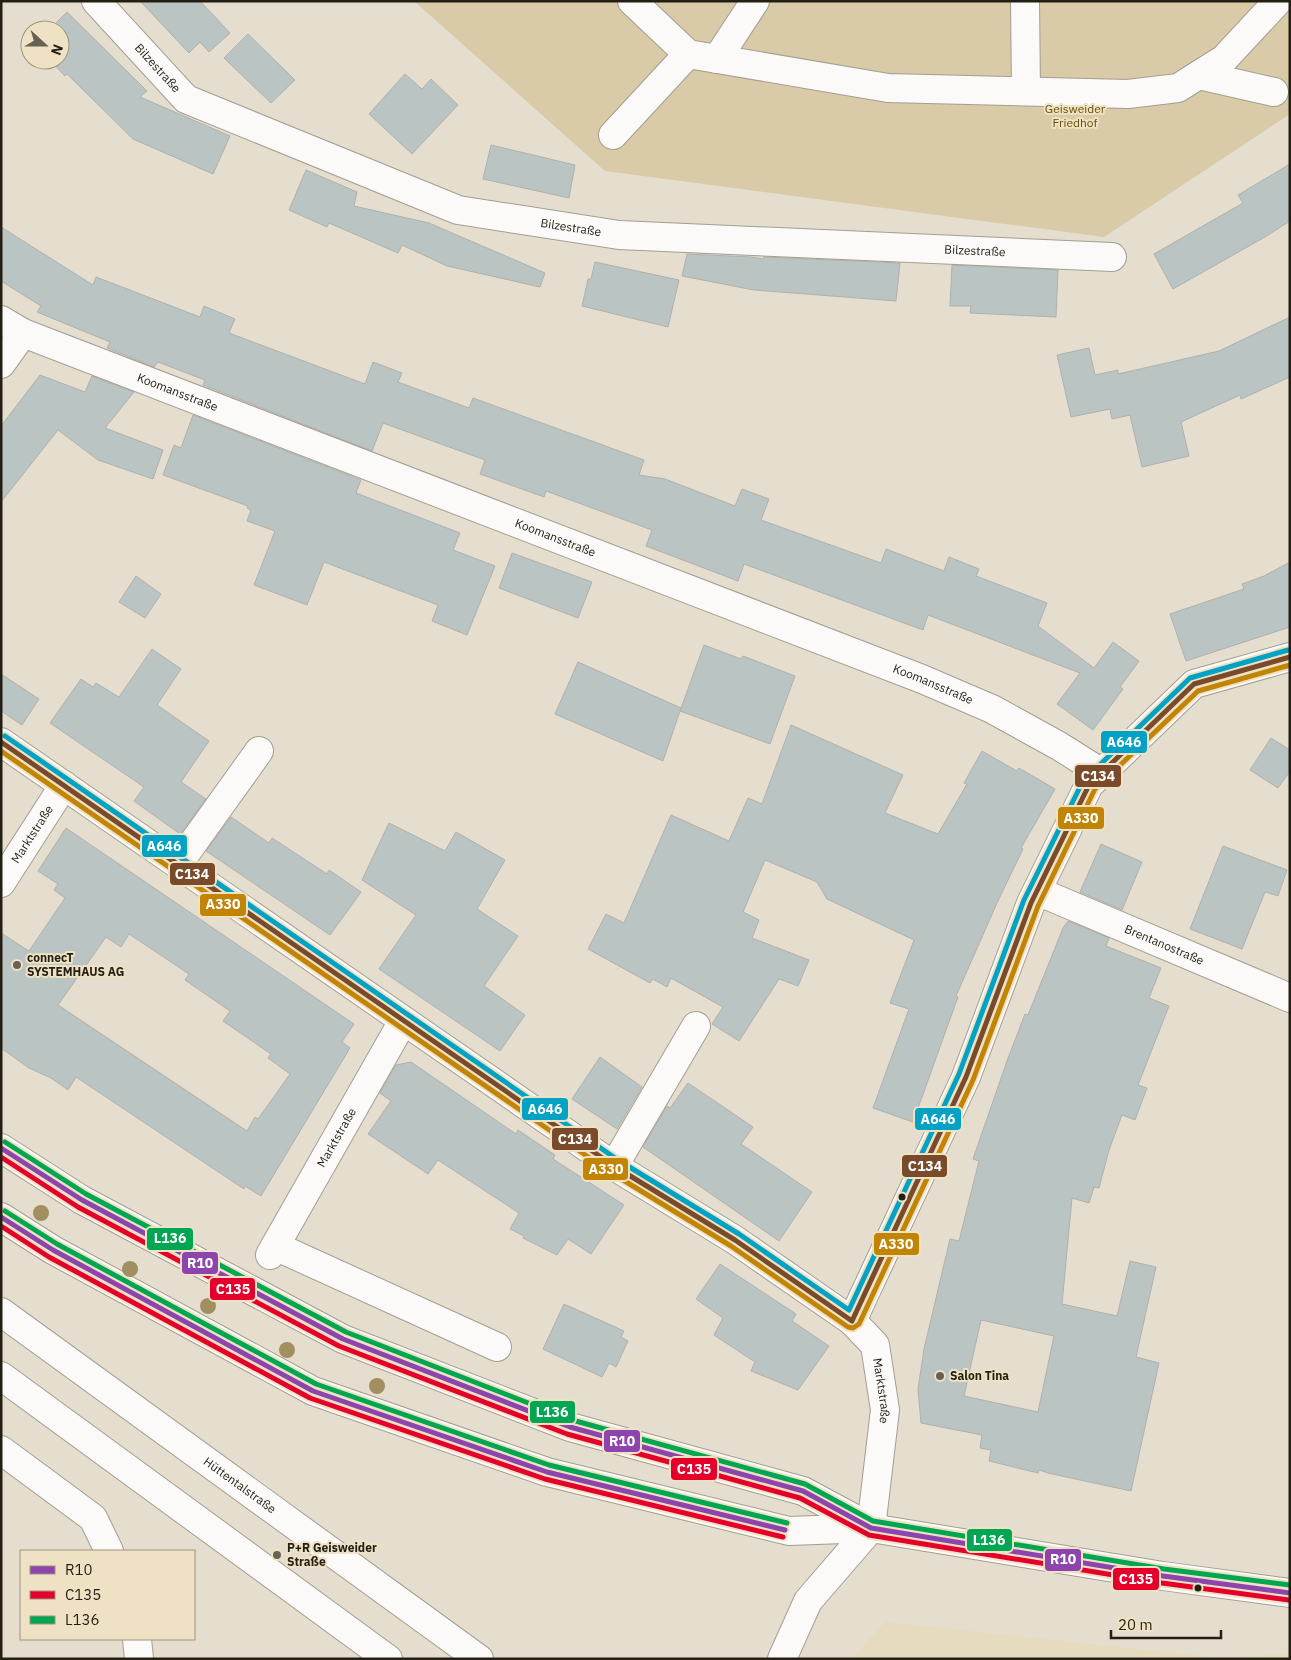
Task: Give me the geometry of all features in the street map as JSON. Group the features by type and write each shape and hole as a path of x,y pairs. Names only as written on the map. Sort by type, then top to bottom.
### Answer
{"main road":[{"name":"Bilzestraße","path":"96,1 186,99 458,210 619,235 1112,257"},
{"path":"632,1 688,54 888,88 1128,94 1178,88 1199,75 1224,59 1278,1"},
{"path":"717,59 755,1"},
{"path":"1025,1 1026,92"},
{"path":"612,135 688,54"},
{"path":"1199,75 1274,92"},
{"path":"1,364 12,326"},
{"name":"Koomansstraße","path":"12,326 922,679 992,709 1059,746 1102,773"},
{"path":"852,1322 966,1077 1031,903 1089,785 1194,684 1290,657"},
{"name":"Marktstraße","path":"1,742 614,1166 735,1240 852,1322 874,1345 885,1410 871,1528"},
{"path":"178,864 259,752"},
{"name":"Marktstraße","path":"1,883 64,785"},
{"name":"Brentanostraße","path":"1037,890 1290,998"},
{"name":"Marktstraße","path":"403,1021 272,1251 496,1347"},
{"path":"614,1166 696,1026"},
{"path":"1,1148 82,1200 343,1338 570,1427 803,1491 871,1528"},
{"path":"1,1217 53,1250 313,1391 547,1472 789,1531 871,1528 1163,1576 1290,1593"},
{"name":"Hüttentalstraße","path":"1,1312 479,1659"},
{"path":"1,1376 388,1659"},
{"path":"1,1450 94,1518 109,1550"},
{"path":"782,1659 808,1601 871,1528"},
{"path":"137,1640 139,1659"}],"shaded area":[{"path":"885,1622 1222,1658 1290,1654 1290,1659 851,1659"}],"green space":[{"name":"Geisweider Friedhof","path":"414,1 1290,1 1290,114 1104,237 605,171"}],"building":[{"path":"140,1 200,1 230,33 209,52 200,42 189,53"},
{"path":"67,12 147,91 140,97 230,136 213,174 133,139 67,74 65,76 59,70 70,70 70,20 59,20"},
{"path":"248,34 295,80 271,103 224,58"},
{"path":"405,74 422,89 431,79 458,105 412,154 369,114"},
{"path":"491,145 575,165 569,198 483,179"},
{"path":"1290,164 1290,221 1173,289 1154,254 1243,203 1238,195"},
{"path":"306,170 357,192 354,206 429,223 545,273 540,287 447,266 402,245 398,253 329,223 327,227 289,210"},
{"path":"1,227 93,285 96,277 200,317 204,306 235,319 229,333 365,384 373,362 402,373 398,382 469,408 473,398 644,460 639,475 665,479 735,506 742,489 769,499 761,520 881,563 886,549 944,571 949,557 979,569 976,576 1047,603 1038,626 1094,668 1113,642 1139,661 1120,687 1123,689 1093,730 1057,704 1080,673 928,615 923,630 744,564 738,581 646,546 652,530 546,491 544,497 480,474 485,460 383,423 372,451 203,385 205,380 158,362 154,367 107,348 110,342 37,312 41,306 1,281"},
{"path":"687,254 763,259 764,257 900,263 896,301 754,290 682,276"},
{"path":"595,262 679,280 668,327 582,306 588,279 591,279"},
{"path":"952,265 1058,270 1056,317 970,313 971,306 950,306"},
{"path":"1290,317 1290,377 1241,399 1240,395 1181,422 1189,456 1142,467 1130,415 1112,419 1110,409 1071,417 1057,355 1089,348 1095,375 1118,370 1118,374 1219,351"},
{"path":"40,375 85,392 92,376 134,392 105,428 163,450 153,479 98,460 58,430 1,502 1,426"},
{"path":"193,415 361,480 356,493 460,533 453,550 495,566 467,635 432,621 438,605 324,562 307,605 254,585 275,531 247,521 251,510 247,508 248,506 163,475 174,445 181,448"},
{"path":"512,553 592,582 578,618 499,588"},
{"path":"1290,562 1290,627 1186,661 1170,614 1244,589 1242,584 1264,576"},
{"path":"136,576 161,594 145,618 119,602"},
{"path":"704,645 741,659 743,656 795,676 770,744 680,711"},
{"path":"152,649 181,669 157,705 209,741 181,782 206,799 180,834 134,801 144,787 50,723 81,679 93,687 96,683 119,697"},
{"path":"578,662 681,708 663,761 555,714"},
{"path":"1,674 39,699 22,725 1,711"},
{"path":"791,725 903,775 885,813 938,834 967,784 964,783 982,751 1017,771 1019,768 1055,789 1021,848 1023,849 956,996 958,997 913,1122 873,1108 909,1009 890,1003 914,940 827,899 817,882 765,860 743,912 759,920 752,938 809,960 798,986 779,979 739,1041 712,1024 723,1007 671,978 667,987 653,979 650,983 588,949 606,914 624,923 671,815 729,841 748,798 762,804"},
{"path":"1271,738 1290,750 1290,771 1278,788 1250,770"},
{"path":"231,817 269,843 272,838 327,874 329,870 361,892 330,935 206,851"},
{"path":"389,823 445,851 456,832 505,860 477,909 518,936 484,986 525,1015 500,1051 379,969 416,915 362,880"},
{"path":"66,828 354,1024 342,1042 350,1048 261,1196 245,1186 244,1189 76,1077 68,1090 51,1078 29,1068 1,1048 1,933 29,951 65,898 54,890 58,884 38,871","holes":["129,934 189,974 185,980 230,1011 223,1021 271,1054 268,1058 290,1074 258,1119 255,1117 247,1131 58,1005 106,937 121,947"]},
{"path":"1101,844 1142,862 1122,910 1080,892"},
{"path":"1223,846 1287,870 1278,896 1265,892 1242,949 1190,929"},
{"path":"1068,921 1109,938 1106,946 1161,968 1149,998 1169,1006 1138,1085 1147,1088 1135,1120 1122,1115 1109,1150 1099,1188 1094,1187 1089,1203 1072,1198 1062,1304 1117,1316 1130,1261 1156,1267 1136,1357 1159,1363 1131,1491 1039,1470 1038,1473 989,1461 991,1450 980,1448 982,1435 921,1423 918,1389 924,1349 950,1239 959,1241 979,1161 973,1159 1025,1014 1028,1015 1063,928","holes":["981,1320 1054,1336 1038,1412 964,1396"]},
{"path":"600,1057 642,1087 617,1129 572,1099"},
{"path":"411,1062 516,1134 518,1130 555,1155 553,1159 624,1205 591,1254 568,1239 557,1255 523,1238 524,1236 510,1229 519,1213 438,1160 428,1174 368,1134 391,1101 380,1093 396,1065"},
{"path":"688,1083 753,1127 741,1144 812,1192 779,1241 643,1147 667,1106 670,1108"},
{"path":"720,1264 796,1314 792,1321 829,1346 798,1390 751,1371 755,1362 714,1335 723,1318 696,1299"},
{"path":"564,1304 624,1331 621,1337 628,1341 616,1367 609,1363 602,1377 543,1349"}],"transit line":[{"name":"A646","path":"5,736 618,1160 739,1234 849,1310 959,1074 1024,900 1083,781 1190,678 1288,650"},
{"name":"C134","path":"1,742 614,1166 735,1240 852,1321 966,1077 1031,903 1089,785 1194,684 1290,657"},
{"name":"A330","path":"1,751 610,1172 731,1246 848,1327 853,1328 859,1324 973,1080 1038,906 1095,789 1198,691 1290,665"},
{"name":"L136","path":"5,1142 86,1194 346,1332 572,1420 805,1484 873,1521 1164,1569 1290,1585"},
{"name":"R10","path":"1,1148 82,1200 343,1339 570,1427 803,1491 871,1528 1163,1576 1290,1593"},
{"name":"C135","path":"1,1157 78,1207 339,1346 567,1434 800,1498 869,1535 1162,1583 1289,1600"},
{"name":"L136","path":"5,1211 57,1244 316,1384 549,1465 787,1523"},
{"name":"R10","path":"1,1217 53,1250 313,1391 547,1472 785,1530"},
{"name":"C135","path":"1,1226 49,1257 310,1398 545,1479 783,1537"}],"place":[{"name":"connecT SYSTEMHAUS AG","path":"17,965"},
{"name":"Salon Tina","path":"940,1376"},
{"name":"P+R Geisweider Straße","path":"277,1555"}]}
